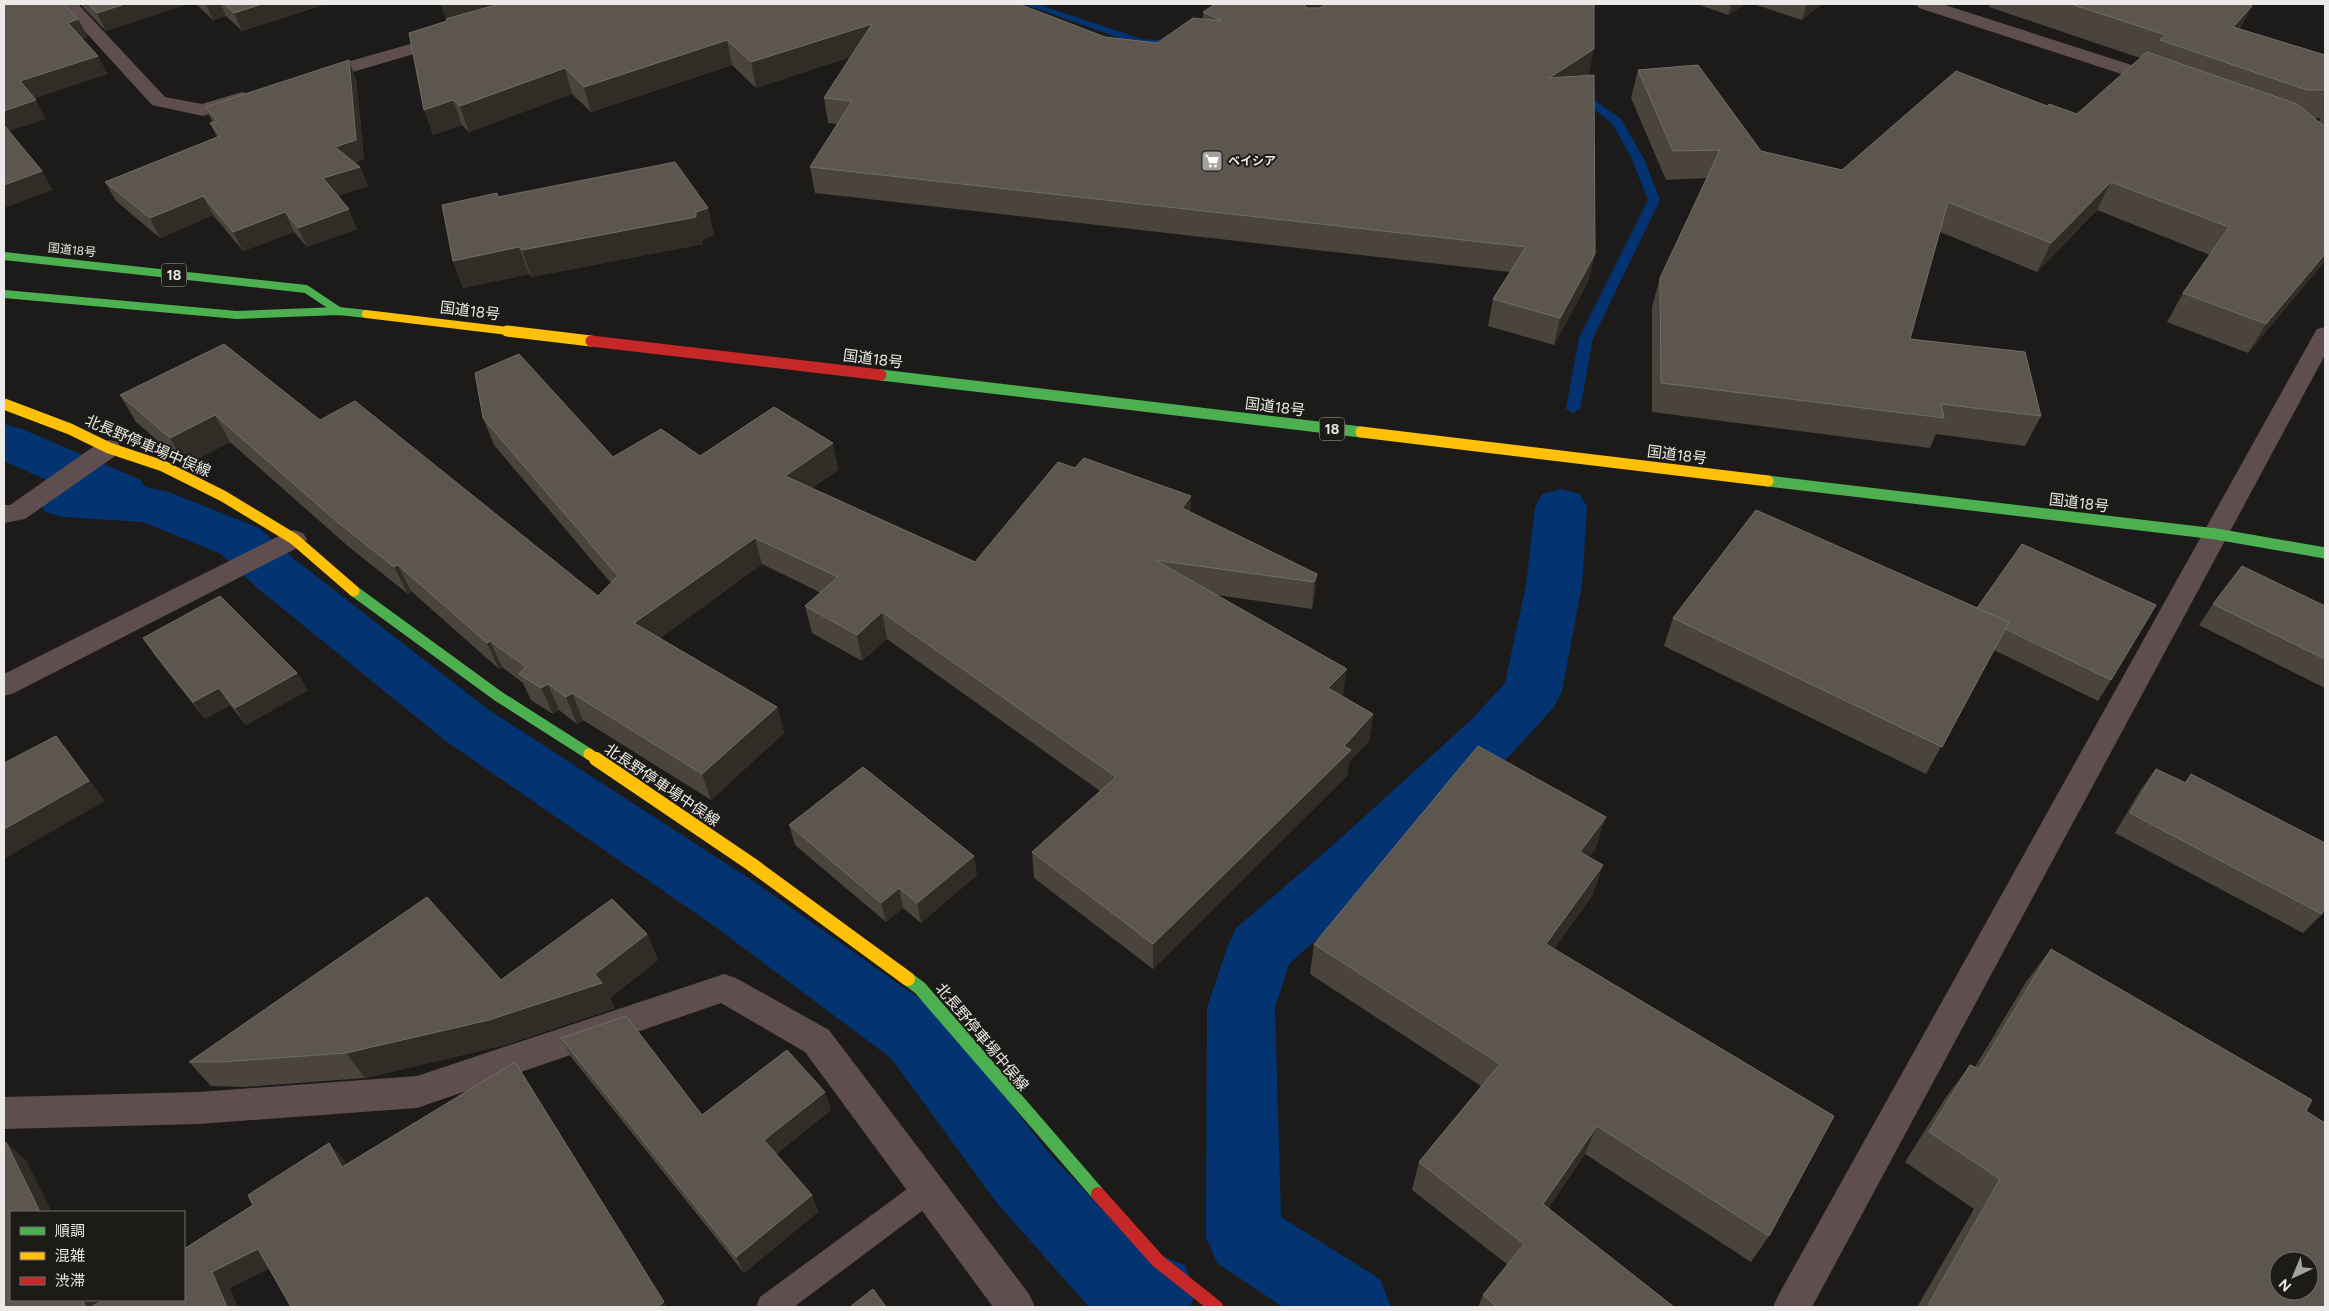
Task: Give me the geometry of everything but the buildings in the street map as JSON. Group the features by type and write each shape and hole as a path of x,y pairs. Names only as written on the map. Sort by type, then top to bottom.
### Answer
{"main road":[{"name":"国道18号","path":"6,258 306,289 339,311"},
{"name":"国道18号","path":"4,294 238,315 339,311 2216,534 2325,553"},
{"name":"北長野停車場中俣線","path":"4,404 70,429 109,448 163,466 223,496 285,544 490,690 648,792 774,879 920,988 1058,1149 1158,1261 1216,1307"}],"street":[{"path":"70,4 159,101 203,110 260,93"},
{"path":"1925,4 2084,54 2176,86"},
{"path":"298,82 469,32"},
{"path":"1792,1307 2325,334"},
{"path":"4,514 16,513 109,448"},
{"path":"4,686 285,544"},
{"path":"4,1114 198,1108 417,1092 724,988 816,1041 1016,1307"}],"lane":[{"path":"770,1307 928,1190"}],"waterway":[{"path":"1028,4 1141,42 1179,44"},
{"path":"1573,409 1586,338 1654,200 1638,159 1617,121 1577,91"},
{"path":"4,441 123,493"},
{"path":"64,499 150,505 240,541 275,573 468,726 733,903 916,1036 1022,1177 1127,1292 1157,1293"},
{"path":"1352,1307 1244,1237 1241,1008 1260,948 1355,865 1493,735 1533,691 1554,585 1561,507"}],"traffic: fast":[{"path":"4,256 306,289 339,311"},
{"path":"4,294 237,315 339,311 366,314"},
{"path":"881,375 1361,432"},
{"path":"1768,481 2216,534 2325,553"},
{"path":"354,591 498,696 589,754"},
{"path":"908,979 920,988 1098,1194"}],"traffic: slow":[{"path":"366,314 591,341"},
{"path":"4,404 70,429 109,448 163,466 223,496 294,539 354,591"},
{"path":"1361,432 1768,481"},
{"path":"589,754 751,864 908,979"}],"traffic: jam":[{"path":"591,341 881,375"},
{"path":"1098,1194 1158,1261 1216,1307"}],"place":[{"name":"ベイシア","path":"1212,161"}]}
